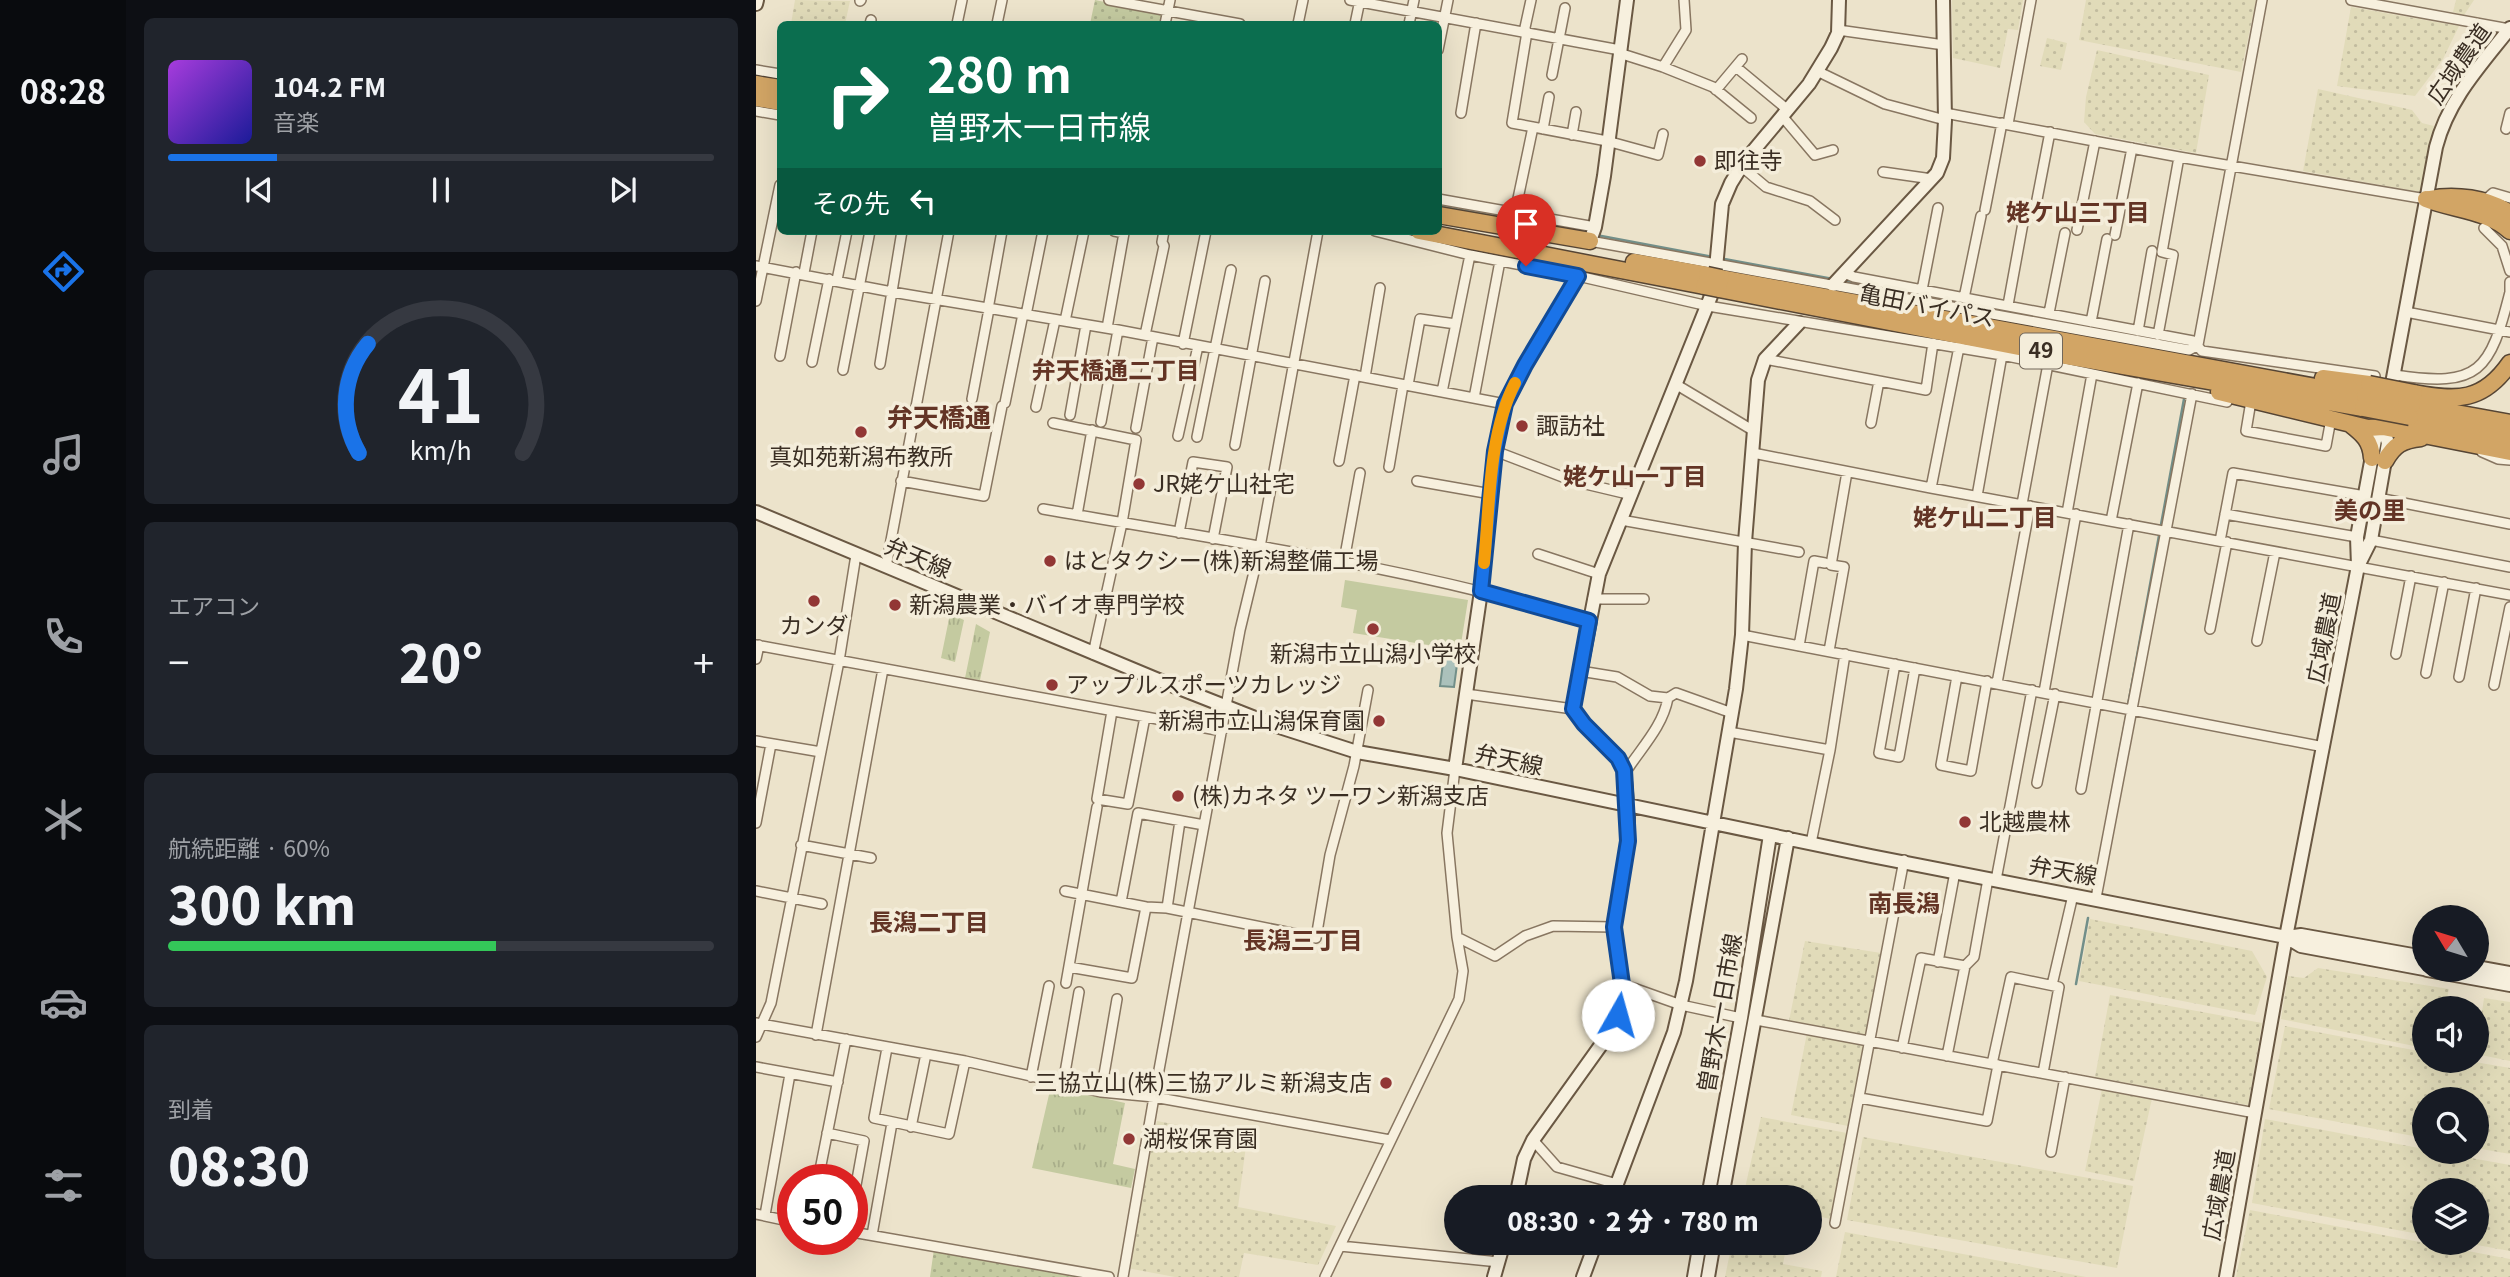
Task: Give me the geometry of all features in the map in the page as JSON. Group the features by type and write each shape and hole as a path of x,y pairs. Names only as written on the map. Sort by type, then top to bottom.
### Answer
{"highway":[{"path":"756,85 777,88"},
{"path":"756,98 777,102"},
{"path":"2426,199 2450,195 2488,197 2510,213"},
{"path":"2426,199 2496,219 2510,231"},
{"path":"1442,215 1513,220 1593,234"},
{"name":"亀田バイパス","path":"1442,226 1714,278 2236,371 2368,391 2510,436"},
{"name":"亀田バイパス","path":"1442,235 1714,278 2135,375 2368,391"},
{"path":"2368,391 2412,405 2465,397 2483,391 2500,378 2510,363"},
{"path":"2135,375 2180,382 2368,428 2383,427 2510,452"},
{"name":"亀田バイパス","path":"2412,405 2510,423"},
{"path":"2349,423 2361,432 2378,460 2404,440 2434,438"}],"street":[{"path":"958,21 962,0"},
{"path":"998,21 1002,0"},
{"path":"1109,0 1168,10 1208,21"},
{"path":"1166,21 1170,0"},
{"path":"1299,21 1303,0"},
{"path":"1410,21 1414,0"},
{"path":"1442,28 1448,0"},
{"path":"1531,0 1512,122 1607,141 1658,155 1663,134"},
{"path":"1627,0 1593,234 1714,278 1799,323 1959,347 2092,374 2135,375 2192,394 2250,407 2305,420 2331,419 2326,446 2246,431 2250,407"},
{"path":"1663,67 1685,36 1684,0"},
{"path":"1573,709 1599,574 1676,385 1714,278 1721,204 1741,166 1817,71 1831,48 1838,30 1839,0"},
{"path":"1838,280 1932,179 1943,158 1944,0"},
{"path":"1964,298 2031,0"},
{"path":"2198,345 2262,0"},
{"path":"2351,0 2510,29"},
{"path":"1355,21 1356,1 1620,51 1716,90 1751,118"},
{"path":"1552,75 1565,8"},
{"path":"1461,113 1476,23"},
{"name":"広域農道","path":"2226,1277 2286,937 2358,566 2357,537 2371,497 2378,460 2375,440 2383,427 2395,375 2436,147 2448,113 2462,89 2510,29"},
{"path":"1838,30 1944,45"},
{"path":"1716,90 1739,63 1783,111 1815,156 1833,150"},
{"path":"756,70 777,74"},
{"path":"1817,71 1885,104 2426,199"},
{"path":"1442,200 1513,220 1549,97"},
{"path":"756,111 777,114"},
{"path":"1572,135 1576,112"},
{"path":"2506,129 2510,113"},
{"path":"2034,215 2050,132"},
{"path":"2077,230 2095,141"},
{"path":"2091,322 2132,148"},
{"path":"2158,335 2173,255 2162,252 2179,157"},
{"path":"1741,166 1766,187 1810,201 1835,220"},
{"path":"1883,172 1932,179"},
{"path":"756,301 759,266 777,197"},
{"path":"2488,197 2510,198"},
{"path":"1922,290 1938,208"},
{"path":"2008,305 2023,223"},
{"path":"2484,228 2502,246 2510,271"},
{"path":"2049,313 2065,233"},
{"path":"780,356 811,235"},
{"path":"812,362 846,235"},
{"path":"843,370 869,235"},
{"path":"880,364 901,235"},
{"path":"886,567 948,235"},
{"path":"972,399 1001,235"},
{"path":"901,481 984,496 1042,235"},
{"path":"1066,321 1083,235"},
{"path":"1107,328 1124,235"},
{"path":"1136,428 1164,246 1163,235"},
{"path":"1183,344 1205,235"},
{"path":"1123,1277 1153,1097 1240,630 1259,547 1317,235"},
{"path":"1391,235 1470,255 1578,276 1838,280 2189,350 2198,345"},
{"path":"2138,331 2152,251"},
{"path":"1442,392 1470,255"},
{"path":"1474,398 1500,261"},
{"path":"759,266 892,292 1118,330 1505,404"},
{"path":"1198,437 1231,270"},
{"path":"1325,1277 1459,999 1463,971 1447,833 1481,591 1495,451 1505,404 1578,276"},
{"path":"1838,280 1854,277 2193,341 2202,351 2338,370 2368,391"},
{"path":"1235,445 1265,281"},
{"path":"2395,375 2428,380 2454,378 2477,371 2494,348 2510,282"},
{"path":"1339,461 1380,288"},
{"path":"2406,312 2510,332"},
{"path":"1389,467 1420,319 1456,324"},
{"path":"1036,407 1055,320"},
{"path":"1532,1140 1558,1167 1617,1184 1674,1032 1730,732 1742,635 1745,542 1758,380 1765,359 1799,323"},
{"path":"1070,415 1086,325"},
{"path":"1101,422 1118,330"},
{"path":"1765,359 1926,390 1933,343"},
{"path":"1178,436 1198,346"},
{"path":"1931,488 1959,347"},
{"path":"1977,496 2002,355"},
{"path":"1997,683 2048,364"},
{"path":"2044,692 2092,374"},
{"path":"2111,521 2135,375"},
{"path":"1871,423 1879,381"},
{"path":"1676,385 1754,431"},
{"path":"2096,898 2161,529 2192,394"},
{"path":"1054,423 1136,440 1122,523 1093,654"},
{"path":"1076,515 1092,430"},
{"path":"2465,444 2498,459 2510,460"},
{"path":"1495,451 1573,481 1632,495"},
{"path":"1753,453 2510,594"},
{"path":"1179,533 1193,462 1227,467 1213,539"},
{"path":"1829,651 1844,567 1831,565 1847,471"},
{"path":"1344,561 1360,473"},
{"path":"2210,629 2233,473 2510,524"},
{"path":"1417,481 1491,494"},
{"path":"2358,566 2371,540 2371,497"},
{"path":"1043,509 1344,561 1481,591 1589,621"},
{"name":"弁天線","path":"756,512 1227,708 1357,752 1455,769 1770,835 2286,937 2301,935 2412,955"},
{"path":"2225,514 2357,537"},
{"path":"1621,520 1799,552"},
{"path":"2081,789 2129,524"},
{"path":"2371,540 2510,567"},
{"path":"2257,641 2275,552"},
{"path":"1538,554 1599,574"},
{"path":"756,1037 759,1023 771,1003 839,661 856,555"},
{"path":"1799,646 1814,561 1825,563"},
{"path":"2396,654 2411,576"},
{"path":"2426,673 2444,582"},
{"path":"2459,677 2476,588"},
{"path":"1593,599 1644,599"},
{"path":"2494,685 2510,607"},
{"path":"1742,635 2324,747"},
{"path":"756,659 757,645 1222,731"},
{"path":"1811,843 1830,750 1845,654"},
{"path":"1895,664 1879,753 1899,757 1915,668"},
{"path":"816,1035 883,668"},
{"path":"1580,671 1617,677 1650,696 1668,698 1676,693 1732,713"},
{"path":"1957,676 1941,765 1971,771 1987,681"},
{"path":"1065,891 1316,938 1330,855 1357,752 1368,690"},
{"path":"1947,1056 1965,966 1974,957 2032,690"},
{"path":"1466,694 1573,709 1618,758 1624,770 1628,841 1614,927 1622,984 1618,1015 1606,1038 1532,1140 1524,1159 1519,1185"},
{"path":"2037,783 2055,694"},
{"path":"1624,770 1629,767 1658,726 1666,710 1668,698"},
{"path":"1112,710 1097,799 1128,804 1145,717"},
{"path":"1730,732 1830,750"},
{"path":"756,741 821,752"},
{"path":"756,823 771,744"},
{"path":"1066,983 1097,807"},
{"path":"1121,902 1138,813 1204,825"},
{"path":"1167,908 1180,821"},
{"name":"曽野木一日市線","path":"1710,1185 1741,1018 1770,835"},
{"name":"曽野木一日市線","path":"1724,1185 1788,838"},
{"path":"802,845 871,858"},
{"path":"1835,1223 1904,860"},
{"path":"1938,962 1955,872"},
{"path":"756,891 822,904"},
{"path":"2052,985 2073,895"},
{"path":"1069,967 1132,978 1146,907"},
{"path":"1457,937 1495,956 1525,936 1553,926 1614,927"},
{"name":"弁天線","path":"2286,937 2301,946 2412,967"},
{"path":"1902,1048 1922,958 1965,966"},
{"path":"2489,969 2510,973"},
{"path":"1860,1098 1987,1121 2011,977 2059,987 2043,1073"},
{"name":"弁天線","path":"2489,981 2510,985"},
{"path":"1622,984 1681,1005 1741,1018"},
{"path":"1031,1077 1049,986"},
{"path":"1063,1084 1079,992"},
{"path":"1101,1092 1117,999"},
{"path":"1756,1020 2255,1113"},
{"path":"759,1023 965,1061 1101,1092 1153,1097 1390,1140"},
{"path":"821,1164 846,1039"},
{"path":"887,1048 874,1118 891,1124 949,1134 965,1061"},
{"path":"911,1127 926,1054"},
{"path":"756,1067 838,1082"},
{"path":"760,1214 790,1074"},
{"path":"2052,1152 2065,1077"},
{"path":"872,1235 891,1124"},
{"path":"827,1133 864,1141 860,1164"},
{"path":"868,1234 1109,1277"},
{"path":"1340,1246 1499,1262"},
{"path":"1494,1277 1501,1255"},
{"path":"1583,1277 1591,1255"},
{"path":"1694,1277 1698,1255"},
{"path":"1708,1277 1712,1255"}],"shaded area":[{"path":"795,0 850,1 846,21 792,21"},
{"path":"1952,0 2023,0 2018,30 2008,29 2000,68 1953,58"},
{"path":"2086,0 2256,0 2241,72 2079,40"},
{"path":"2456,0 2474,0 2464,15 2453,12"},
{"path":"2351,7 2459,26 2443,59 2415,96 2337,86"},
{"path":"2047,38 2067,43 2061,70 2040,66"},
{"path":"2097,50 2209,75 2196,153 2095,134 2084,122 2086,97"},
{"path":"2318,89 2412,110 2422,123 2434,126 2420,192 2303,171"},
{"path":"2090,919 2252,951 2267,977 2255,1015 2079,981"},
{"path":"1805,941 1881,953 1865,1035 1789,1021"},
{"path":"2318,968 2449,989 2448,996 2412,996 2412,1046 2281,1019 2288,976 2304,978"},
{"path":"2110,995 2262,1023 2248,1105 2095,1077"},
{"path":"2489,999 2510,1002 2510,1061 2489,1057"},
{"path":"2285,1026 2412,1050 2412,1073 2489,1073 2489,1064 2510,1068 2510,1154 2489,1150 2489,1087 2412,1087 2412,1136 2269,1109"},
{"path":"1807,1033 1864,1043 1848,1126 1791,1115"},
{"path":"2102,1089 2152,1098 2134,1181 2085,1171"},
{"path":"1761,1117 1847,1133 1830,1219 1822,1217 1822,1185 1746,1185"},
{"path":"2265,1119 2412,1147 2412,1164 2489,1164 2489,1161 2510,1165 2510,1251 2489,1247 2489,1178 2412,1178 2412,1233 2252,1203"},
{"path":"1157,1121 1247,1138 1238,1207 1336,1226 1318,1265 1244,1253 1239,1277 1175,1277 1127,1268"},
{"path":"1863,1137 2133,1186 2117,1268 1847,1220"},
{"path":"2250,1210 2412,1241 2412,1255 2489,1255 2510,1259 2510,1277 2236,1277"},
{"path":"1845,1232 2086,1277 1836,1277"},
{"path":"1730,1255 1785,1255 1783,1264 1822,1271 1821,1277 1725,1277"}],"green space":[{"path":"1095,0 1164,14 1162,21 1091,21"},
{"path":"1345,580 1468,600 1460,650 1353,633 1357,610 1341,607"},
{"path":"950,614 964,620 955,662 941,658"},
{"path":"976,624 990,632 980,680 965,678"},
{"path":"1051,1086 1125,1103 1113,1164 1135,1169 1131,1188 1032,1168"},
{"path":"934,1249 1077,1277 930,1277"}],"water":[{"path":"1444,655 1458,657 1454,687 1440,686"}],"waterway":[{"path":"1442,207 1510,219"},
{"path":"1516,220 1534,223"},
{"path":"1596,235 1713,257"},
{"path":"1719,258 1833,279"},
{"path":"1843,281 2188,345"},
{"path":"2128,705 2184,399"},
{"path":"2109,808 2127,712"},
{"path":"2076,984 2088,918"}],"slow traffic":[{"path":"1484,563 1495,451 1505,404 1515,383"}],"place":[{"name":"即往寺","path":"1700,161"},
{"name":"諏訪社","path":"1522,426"},
{"name":"真如苑新潟布教所","path":"861,432"},
{"name":"JR姥ケ山社宅","path":"1139,484"},
{"name":"はとタクシー(株)新潟整備工場","path":"1050,561"},
{"name":"カンダ","path":"814,601"},
{"name":"新潟農業・バイオ専門学校","path":"895,605"},
{"name":"新潟市立山潟小学校","path":"1373,629"},
{"name":"アップルスポーツカレッジ","path":"1052,685"},
{"name":"新潟市立山潟保育園","path":"1379,721"},
{"name":"(株)カネタ ツーワン新潟支店","path":"1178,796"},
{"name":"北越農林","path":"1965,822"},
{"name":"三協立山(株)三協アルミ新潟支店","path":"1386,1083"},
{"name":"湖桜保育園","path":"1129,1139"}],"district":[{"name":"姥ケ山三丁目","path":"2078,213"},
{"name":"弁天橋通二丁目","path":"1116,371"},
{"name":"弁天橋通","path":"939,418"},
{"name":"姥ケ山一丁目","path":"1635,477"},
{"name":"美の里","path":"2370,511"},
{"name":"姥ケ山二丁目","path":"1985,518"},
{"name":"南長潟","path":"1904,904"},
{"name":"長潟二丁目","path":"929,923"},
{"name":"長潟三丁目","path":"1303,941"}],"route":[{"path":"1526,266 1578,276 1505,404 1495,451 1481,591 1589,621 1573,709 1618,758 1624,770 1628,813 1625,868 1614,927 1622,984 1618,1015"}]}
